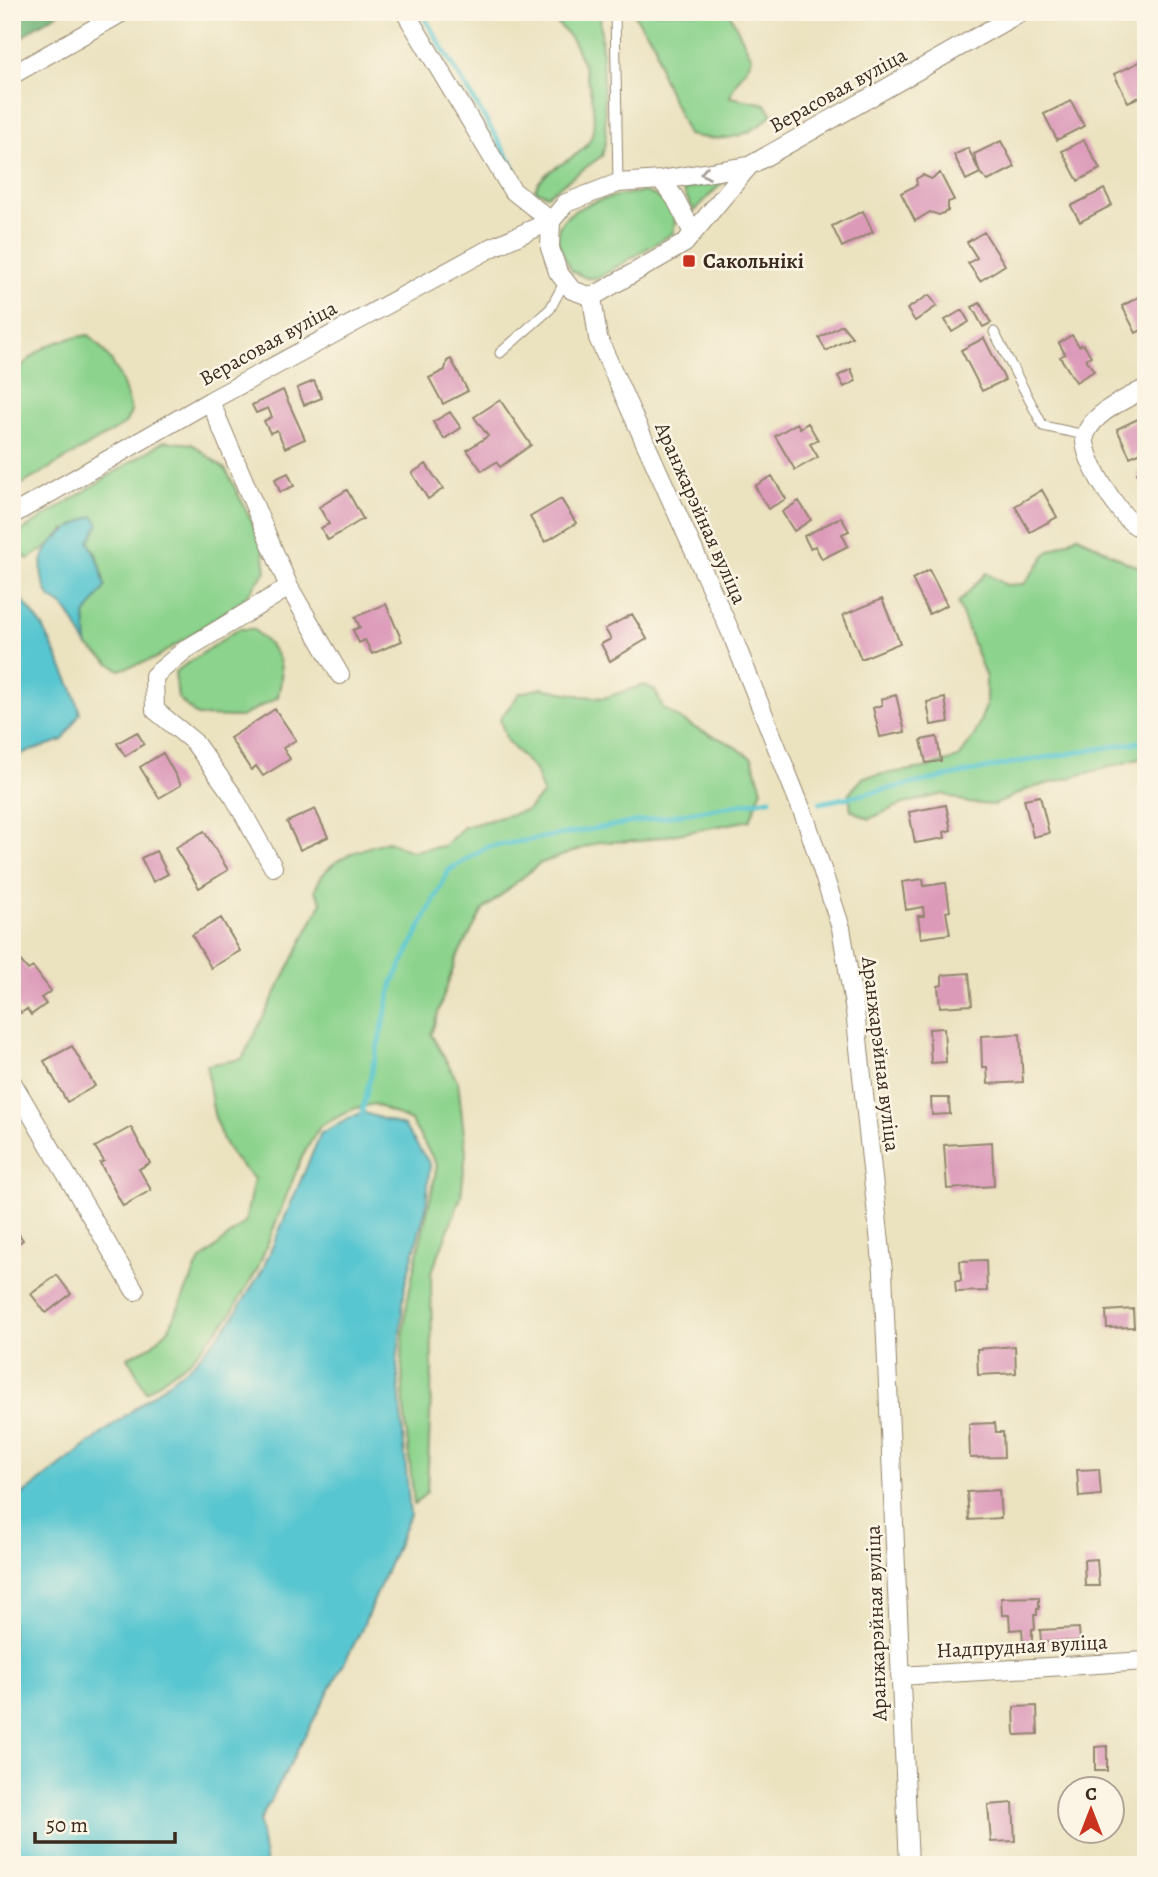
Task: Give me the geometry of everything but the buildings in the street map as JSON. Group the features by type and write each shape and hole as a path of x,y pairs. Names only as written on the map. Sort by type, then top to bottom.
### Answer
{"street":[{"path":"12,75 123,12"},
{"path":"405,12 512,190 551,221 550,248 558,272 572,290 592,298"},
{"name":"Верасовая вуліца","path":"592,298 685,243 750,166 1021,12"},
{"name":"Верасовая вуліца","path":"12,514 210,401 493,247 551,221 566,203 618,183 661,180 750,166"},
{"path":"661,180 675,198 693,233"},
{"name":"Аранжарэйная вуліца","path":"592,298 598,338 732,635 807,823 841,929 855,1011 883,1271 909,1865"},
{"path":"1146,388 1098,415 1085,435 1086,453 1106,493 1135,525 1146,528"},
{"path":"210,401 289,587 340,675"},
{"path":"273,867 234,797 194,742 155,710 153,676 185,650 289,587"},
{"path":"12,1082 135,1292"},
{"name":"Надпрудная вуліца","path":"901,1676 1146,1661"}],"lane":[{"path":"615,12 618,183"},
{"path":"500,353 550,309 565,281"},
{"path":"994,332 1043,426 1085,435"}],"green space":[{"path":"12,12 61,12 35,27 12,46"},
{"path":"543,12 600,12 606,140 602,156 547,195 535,190 539,182 586,146 591,137 593,112 592,97 576,47 562,28"},
{"path":"632,12 729,12 752,58 730,97 765,104 772,114 753,129 733,137 688,135 661,74 655,44"},
{"path":"726,179 694,211 683,190"},
{"path":"644,192 669,206 674,217 673,233 598,278 586,278 572,271 558,241 559,229 565,218 576,210 604,199"},
{"path":"89,335 117,370 131,412 125,424 12,490 12,376 46,347"},
{"path":"164,441 192,444 226,470 262,542 266,571 243,600 154,659 119,670 87,646 85,615 105,587 94,551 84,540 65,529 48,547 28,559 15,549 14,536"},
{"path":"1078,536 1128,563 1146,569 1146,757 1028,789 994,805 969,803 943,794 903,804 869,819 851,810 849,793 864,777 924,768 959,758 975,734 986,706 986,678 958,603 986,573 1006,585 1024,584 1048,552"},
{"path":"238,629 253,629 275,652 281,666 278,697 241,717 197,716 178,698 175,672"},
{"path":"644,685 655,690 663,708 752,758 762,789 750,820 641,841 600,842 539,864 483,910 456,959 431,1034 458,1082 466,1152 461,1197 431,1274 432,1368 427,1492 414,1505 402,1360 410,1286 437,1165 411,1121 374,1104 353,1109 320,1126 302,1157 257,1270 228,1318 191,1359 146,1392 128,1357 151,1346 169,1329 199,1262 245,1222 254,1179 234,1158 221,1134 214,1112 207,1065 242,1059 322,902 315,891 326,871 344,857 388,841 410,851 444,846 464,827 527,810 543,794 535,770 507,741 500,719 520,693 542,688 604,698"}],"water":[{"path":"93,516 99,524 89,542 100,565 105,587 85,615 87,646 68,612 48,594 41,566 44,555 58,537"},
{"path":"12,586 43,627 73,690 80,713 63,740 12,757"},
{"path":"362,1112 404,1126 430,1164 426,1208 405,1284 397,1364 410,1515 360,1633 259,1822 266,1865 12,1865 12,1503 195,1362 230,1322 262,1271 321,1133"}],"waterway":[{"path":"421,12 514,167"},
{"path":"820,803 1013,763 1146,741"},
{"path":"362,1112 393,982 449,870 487,847 770,799"}],"place":[{"name":"Сакольнікі","path":"689,261"}]}
